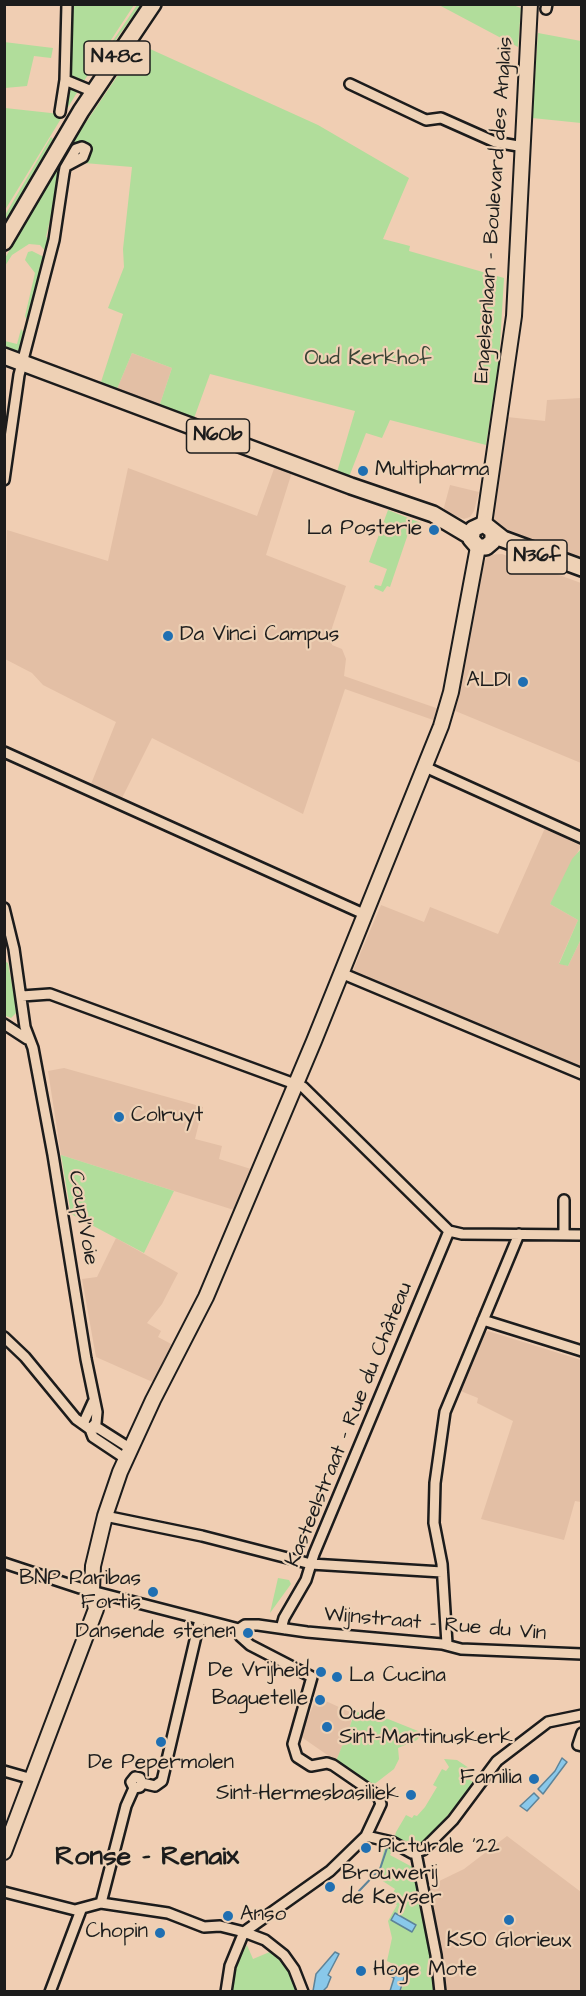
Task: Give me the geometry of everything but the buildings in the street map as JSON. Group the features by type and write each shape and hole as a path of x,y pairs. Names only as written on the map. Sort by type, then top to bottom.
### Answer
{"main road":[{"name":"N48c","path":"4,242 90,91 145,4"},
{"name":"N48c","path":"4,227 52,142 153,4"},
{"name":"N60b","path":"4,356 351,486 433,514 482,535"},
{"name":"N36f","path":"482,535 503,539 582,568"},
{"name":"N36f","path":"482,535 582,575"}],"street":[{"path":"60,112 65,80 68,4"},
{"name":"Engelsenlaan - Boulevard des Anglais","path":"4,1852 97,1605 92,1590 93,1566 105,1516 153,1400 206,1297 296,1085 425,767 451,692 482,535 514,316 530,4"},
{"path":"65,80 90,91"},
{"path":"350,84 426,120 441,118 495,142 524,147"},
{"path":"4,480 23,362 54,240 64,173 68,165"},
{"path":"4,752 366,915"},
{"path":"425,767 582,838"},
{"name":"Coupl'Voie","path":"4,908 14,949 23,1017 53,1155 93,1402 87,1426"},
{"path":"4,953 14,960"},
{"path":"341,973 582,1074"},
{"path":"22,996 50,994 309,1090 449,1231 462,1234 582,1235"},
{"path":"6,1026 23,1017"},
{"path":"6,1026 30,1041"},
{"path":"564,1200 564,1235"},
{"name":"Kasteelstraat - Rue du Château","path":"285,1629 282,1624 284,1618 304,1585 449,1231"},
{"path":"447,1644 447,1618 434,1523 435,1483 445,1412 519,1234"},
{"path":"483,1320 582,1351"},
{"path":"4,1337 33,1366 70,1414 87,1426 98,1428 129,1454"},
{"path":"105,1516 202,1536 311,1564 442,1572"},
{"path":"4,1563 92,1590 239,1629 240,1636 250,1645 312,1677 293,1744 297,1758 311,1766 331,1764 380,1799 380,1807 366,1836 330,1871 244,1932 231,1966 226,1992"},
{"path":"101,1903 126,1806 138,1785 157,1786 164,1778 200,1619"},
{"name":"Wijnstraat - Rue du Vin","path":"239,1629 248,1624 447,1644 461,1649 582,1654"},
{"path":"416,1853 427,1847 448,1826 498,1761 545,1724 561,1718 582,1715"},
{"path":"582,1733 578,1744 582,1746"},
{"path":"4,1771 32,1779"},
{"path":"366,1836 392,1842 416,1853"},
{"path":"416,1853 436,1955 440,1992"},
{"path":"4,1892 81,1910 101,1903 168,1913 204,1927 220,1926 244,1932 273,1945 284,1955 294,1969 303,1992"},
{"path":"50,1992 81,1910"}],"shaded area":[{"path":"132,353 172,368 159,407 117,389"},
{"path":"581,398 581,561 508,535 495,525 492,518 507,417 545,421 547,400"},
{"name":"Da Vinci Campus","path":"275,466 292,472 266,555 346,586 332,628 332,645 342,649 346,659 344,676 439,709 436,721 345,689 303,814 152,738 122,798 91,784 116,722 43,685 32,673 5,659 7,530 108,561 128,468 257,516"},
{"path":"450,485 479,492 470,517 464,519 443,511"},
{"path":"502,554 581,583 581,763 453,710 480,570 488,555"},
{"path":"545,828 581,846 550,904 578,920 559,963 568,966 581,939 581,1072 351,975 381,905 424,922 430,907 498,934"},
{"path":"64,1068 203,1107 195,1139 222,1146 219,1159 254,1170 237,1211 61,1155 48,1071"},
{"path":"116,1238 178,1273 162,1304 147,1323 161,1331 158,1337 175,1346 157,1384 96,1357 82,1279 97,1277"},
{"path":"488,1331 581,1360 581,1502 575,1501 564,1540 481,1519 513,1421 477,1403 478,1398 458,1390 481,1335"},
{"name":"Oude Sint-Martinuskerk","path":"317,1697 352,1713 350,1729 336,1761 300,1736"},
{"name":"KSO Glorieux","path":"507,1836 581,1892 581,1991 446,1991 441,1947 429,1886 464,1869"}],"green space":[{"path":"70,5 134,5 84,81 73,79 69,73"},
{"path":"137,5 141,5 99,63 106,51"},
{"path":"439,5 513,5 521,8 518,47"},
{"path":"538,33 581,41 581,123 532,118"},
{"path":"4,42 53,48 51,58 34,56 27,86 5,88"},
{"name":"Oud Kerkhof","path":"139,44 318,125 409,178 383,239 410,246 409,251 504,278 499,361 486,445 390,420 382,438 366,433 349,477 337,472 355,411 210,374 193,421 159,407 172,368 132,353 117,389 101,382 123,314 108,308 124,267 123,249 132,167 84,163 88,157 87,147 63,165 46,237 50,239 47,253 40,245 29,244 12,255 5,266 5,258 72,143"},
{"path":"70,88 78,91 5,210 5,108 60,114"},
{"path":"51,137 53,139 5,223 5,215"},
{"path":"32,251 46,258 29,326 25,316 35,273 25,260 28,252"},
{"path":"21,329 26,335 21,349 17,351 5,346 5,341 17,344"},
{"path":"388,510 421,523 417,532 409,531 390,587 387,586 383,592 374,588 375,585 381,586 387,569 369,562"},
{"path":"581,849 581,939 568,966 559,964 578,920 550,904 572,859"},
{"path":"4,961 8,963 17,1012 11,1018 6,1016 5,1008"},
{"path":"61,1155 174,1191 144,1253 71,1214"},
{"path":"278,1578 289,1580 291,1584 270,1613"},
{"path":"356,1711 366,1716 368,1711 423,1733 417,1740 398,1748 399,1759 394,1769 372,1786 336,1761 352,1720 350,1718"},
{"path":"444,1759 457,1760 475,1772 470,1780 475,1783 426,1841 417,1846 409,1845 395,1836 396,1832 406,1815 412,1818 414,1815 417,1816 425,1807 437,1787 433,1785 442,1769 446,1771 449,1767"},
{"path":"385,1846 393,1849 390,1855 416,1869 436,1991 401,1991 407,1971 387,1961 392,1938 388,1921 397,1905 389,1900 395,1889 378,1878 382,1873 379,1870"},
{"path":"247,1945 253,1959 272,1951 279,1957 290,1972 298,1992 229,1992 234,1967"}],"water":[{"path":"562,1758 567,1762 543,1794 538,1789 555,1771"},
{"path":"534,1793 539,1798 527,1811 520,1806"},
{"path":"395,1913 416,1925 412,1932 391,1920"},
{"path":"335,1952 339,1954 328,1975 331,1977 327,1987 323,1991 313,1991 316,1974"},
{"path":"394,1965 406,1971 400,1991 390,1991 394,1978 389,1975"}],"waterway":[{"path":"359,1891 380,1869 387,1848"}],"place":[{"name":"Multipharma","path":"363,471"},
{"name":"La Posterie","path":"434,530"},
{"name":"Da Vinci Campus","path":"168,636"},
{"name":"ALDI","path":"523,682"},
{"name":"Colruyt","path":"119,1117"},
{"name":"BNP Paribas Fortis","path":"153,1592"},
{"name":"Dansende stenen","path":"248,1633"},
{"name":"De Vrijheid","path":"321,1672"},
{"name":"La Cucina","path":"337,1677"},
{"name":"Baguetelle","path":"320,1700"},
{"name":"Oude Sint-Martinuskerk","path":"327,1727"},
{"name":"De Pepermolen","path":"161,1742"},
{"name":"Familia","path":"534,1779"},
{"name":"Sint-Hermesbasiliek","path":"411,1795"},
{"name":"Picturale '22","path":"366,1848"},
{"name":"Brouwerij de Keyser","path":"330,1887"},
{"name":"Anso","path":"228,1916"},
{"name":"KSO Glorieux","path":"509,1920"},
{"name":"Chopin","path":"160,1933"},
{"name":"Hoge Mote","path":"361,1971"}],"district":[{"name":"Ronse - Renaix","path":"147,1858"}]}
